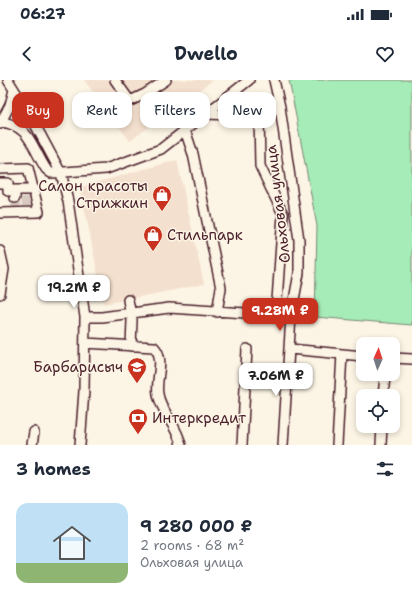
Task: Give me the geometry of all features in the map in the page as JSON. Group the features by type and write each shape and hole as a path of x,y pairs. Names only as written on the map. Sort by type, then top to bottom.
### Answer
{"street":[{"path":"8,80 30,115 61,173 68,201 85,317 84,391 80,445"},
{"path":"115,80 130,101 145,94 166,80"},
{"path":"210,111 249,80"},
{"name":"Ольховая улица","path":"274,80 280,107 299,240 299,273 291,316 283,445"},
{"path":"14,90 10,105 1,123 17,126 25,132 46,169 51,173 106,169 161,149 188,128"},
{"path":"276,109 280,107"},
{"path":"259,128 260,166 283,214 276,315"},
{"path":"185,130 193,154 221,288 217,312"},
{"path":"0,169 28,168 28,199"},
{"path":"0,183 8,183 8,191 15,202"},
{"path":"0,213 15,202 28,199"},
{"path":"15,202 28,199"},
{"path":"0,251 4,269 0,294"},
{"path":"128,300 132,320 131,346"},
{"path":"85,317 169,308 291,316"},
{"path":"85,343 154,346 158,350 160,356 158,394 177,433 181,445"},
{"path":"242,445 247,349"},
{"path":"290,350 356,355"},
{"path":"337,445 342,354"},
{"path":"400,358 412,359"},
{"path":"32,445 34,432"},
{"path":"381,445 382,433"}],"shaded area":[{"path":"84,80 213,80 197,92 140,92 140,128 148,128 130,141 120,128 132,128 132,92 93,92"},
{"path":"177,160 204,284 104,304 80,187"}],"green space":[{"path":"289,80 412,80 412,325 315,317 317,226"}],"tunnel":[{"path":"26,197 26,207"},
{"path":"15,198 16,207"}],"place":[{"name":"Салон красоты Стрижкин","path":"162,212"},
{"name":"Стильпарк","path":"153,252"},
{"name":"Барбарисыч","path":"137,384"},
{"name":"Интеркредит","path":"138,435"}]}
